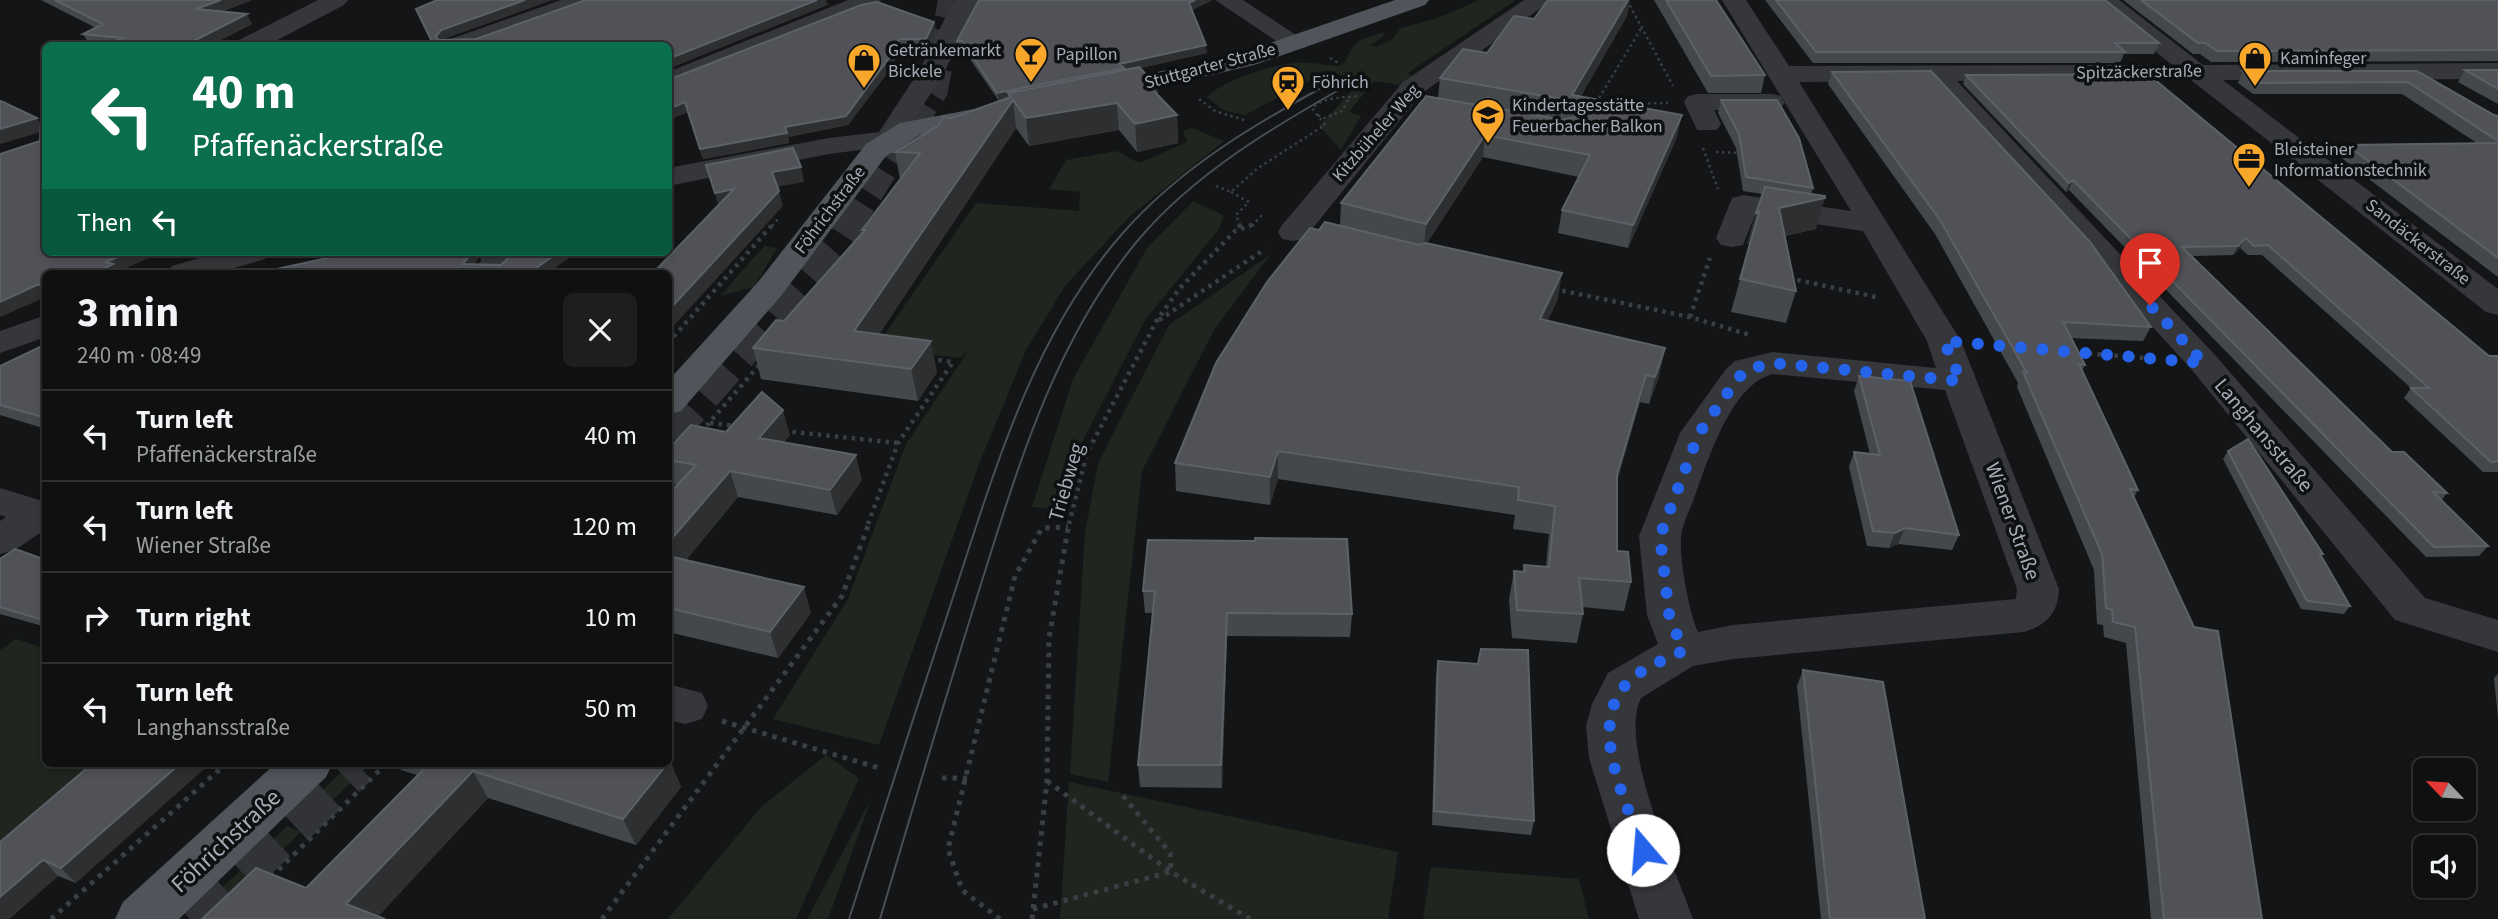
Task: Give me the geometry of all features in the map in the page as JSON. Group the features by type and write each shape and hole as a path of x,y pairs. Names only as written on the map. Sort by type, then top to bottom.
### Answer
{"main road":[{"name":"Stuttgarter Straße","path":"1081,97 1179,77 1296,43 1417,0"},
{"path":"888,139 917,128 1013,110"},
{"name":"Föhrichstraße","path":"672,399 753,310 871,154 888,139"},
{"name":"Föhrichstraße","path":"142,919 305,767"}],"street":[{"path":"254,42 336,0"},
{"path":"465,42 583,0"},
{"path":"672,79 869,0"},
{"name":"Föhrichstraße","path":"888,139 932,72 966,0"},
{"path":"1227,0 1296,43"},
{"name":"Kitzbüheler Weg","path":"1305,232 1412,88 1440,66 1540,0"},
{"name":"Wiener Straße","path":"1666,919 1613,758 1610,726 1615,704 1624,686 1650,668 1683,651 1733,642 2024,616 2037,605 2038,589 1944,341 1874,223 1734,0"},
{"name":"Sandäckerstraße","path":"2104,0 2498,305"},
{"path":"2415,71 2462,98"},
{"name":"Spitzäckerstraße","path":"1781,74 2498,71"},
{"name":"Langhansstraße","path":"1937,75 2204,363 2410,609 2498,636"},
{"path":"1400,103 1433,109"},
{"path":"1695,110 1798,103"},
{"path":"672,176 829,146 888,139"},
{"path":"1723,250 1743,204 1874,223"},
{"path":"193,270 240,256"},
{"path":"489,270 497,264 496,256"},
{"path":"0,343 42,327"},
{"path":"1683,651 1669,614 1660,536 1699,433 1739,377 1748,369 1773,363 1961,381"},
{"path":"0,501 42,515"},
{"path":"0,540 42,515"}],"path":[{"path":"1627,0 1695,110 1705,151 1723,201"},
{"path":"1596,104 1642,27"},
{"path":"1231,192 1258,168 1325,125 1313,114 1312,108 1315,104 1336,97 1359,96"},
{"path":"1198,98 1207,108 1222,116 1247,121"},
{"path":"1318,115 1324,118 1342,111 1350,98"},
{"path":"1585,104 1695,110"},
{"path":"1705,151 1744,153"},
{"path":"1216,186 1249,202 1236,215 1241,230"},
{"name":"Triebweg","path":"1032,919 1047,781 1049,638 1068,527 1087,453 1157,322 1179,289 1235,231 1251,227 1269,208"},
{"path":"672,339 784,212"},
{"path":"1157,322 1305,232"},
{"path":"1710,260 1723,250"},
{"path":"1690,317 1710,260 1723,250"},
{"path":"1776,275 1894,302 1920,301"},
{"path":"1552,289 1690,317 1778,343 1773,363"},
{"path":"692,306 702,307"},
{"path":"2067,351 2204,363"},
{"path":"693,442 765,358"},
{"path":"601,919 842,596 898,443 953,362 927,359"},
{"path":"710,423 750,427"},
{"path":"777,430 898,443"},
{"path":"1000,919 962,890 948,849 1015,576 1042,528 1068,527"},
{"path":"677,704 743,729 878,768"},
{"path":"51,919 222,767"},
{"path":"265,883 383,767"},
{"path":"942,778 967,778"},
{"path":"1047,781 1171,872 1250,919"},
{"path":"1123,796 1170,853 1171,872"},
{"path":"1033,909 1171,872"}],"shaded area":[{"path":"1479,0 1516,0 1408,73 1412,75 1400,85 1374,81 1349,112 1361,116 1341,150 1319,126 1357,85 1346,77 1328,71 1245,115 1223,110 1207,97 1235,80 1285,64 1340,66 1353,47 1364,39 1385,32 1382,38 1370,45 1376,47 1391,40 1401,28 1438,18"},
{"path":"1192,128 1224,141 1130,216 1065,286 1026,350 979,464 879,745 773,719 848,599 906,444 968,351 960,358 875,348 976,203 1079,211 1080,192 1049,189 1066,160 1117,151 1139,163 1187,142 1183,131"},
{"path":"1193,201 1223,215 1220,228 1145,320 1075,456 1060,510 1032,507 1073,379 1147,248"},
{"path":"764,246 777,248 754,287 720,296"},
{"path":"1271,254 1214,330 1142,471 1108,782 1070,774 1085,533 1098,463 1169,325"},
{"path":"16,639 42,647 42,767 93,767 0,843 0,650"},
{"path":"826,755 859,778 796,919 668,919 762,806"},
{"path":"346,767 367,767 329,804 313,799"},
{"path":"1069,782 1398,852 1388,919 1060,919"},
{"path":"872,797 828,919 807,919"},
{"path":"287,826 301,832 210,919 189,919"},
{"path":"1431,867 1579,879 1589,919 1423,919"}],"building":[{"path":"55,0 221,0 196,9 247,14 192,42 114,42 122,38 83,34 103,24"},
{"path":"437,0 525,0 441,30 436,36 438,40 476,39 586,0 817,0 672,57 672,42 432,42 416,9"},
{"path":"979,0 1195,0 1189,3 1206,45 1119,64 1124,68 997,93 962,41 957,41"},
{"path":"1548,0 1628,0 1572,95 1682,115 1633,225 1562,210 1590,155 1485,135 1426,224 1341,203 1426,96 1563,120 1576,117 1580,109 1574,101 1440,78 1463,49 1487,53 1514,16 1534,19"},
{"path":"1666,0 1716,0 1765,75 1711,76"},
{"path":"1776,0 2105,0 2159,43 2115,43 2125,52 1816,52"},
{"path":"2141,0 2498,0 2498,50 2217,51 2205,43 2198,43"},
{"path":"877,2 934,22 926,39 900,39 846,116 785,127 787,133 700,149 685,102 672,107 672,78 861,5"},
{"path":"1139,67 1157,86 1150,87 1177,115 1135,124 1117,103 1026,118 1013,100 854,331 931,341 911,369 753,348 776,320 784,321 865,230 862,230 920,153 895,152 939,125 943,117 952,118 1011,97 1008,93"},
{"path":"2465,70 2498,70 2498,89"},
{"path":"1931,71 2090,242 2151,327 2063,322 2085,365 2079,364 2138,490 2130,489 2194,627 2218,631 2262,919 2164,919 2135,627 2113,622 2112,610 2106,608 2102,554 2023,372 2027,373 1940,220 1832,72"},
{"path":"2243,71 2417,71 2498,116 2498,141 2408,82 2259,83"},
{"path":"2148,74 2489,356 2498,356 2498,461 2491,462 2411,388 2429,388 2268,245 2254,246 2246,238 2238,246 2182,247 2392,452 2404,452 2447,493 2433,492 2488,546 2434,547 2073,180 2069,183 1966,75"},
{"path":"1721,100 1777,100 1799,138 1813,188 1746,177 1739,134"},
{"path":"1,101 37,118 0,129"},
{"path":"41,121 42,256 120,256 106,262 113,264 101,270 42,270 42,287 39,284 0,302 0,154 40,141"},
{"path":"2498,143 2498,258 2347,145"},
{"path":"793,148 801,167 772,172 779,191 672,307 672,270 656,270 734,189 715,193 706,165"},
{"path":"1765,187 1825,196 1779,208 1796,291 1740,279"},
{"path":"1325,222 1419,245 1426,243 1562,273 1540,319 1665,348 1655,377 1646,375 1617,475 1617,551 1628,552 1631,582 1579,578 1583,614 1517,610 1514,571 1525,572 1524,565 1549,567 1555,506 1518,500 1519,487 1278,451 1270,477 1175,463 1216,363 1267,282 1310,228 1319,230"},
{"path":"337,256 469,256 463,264 501,265 510,256 553,256 533,270 272,270"},
{"path":"42,346 42,417 0,405 0,366"},
{"path":"1859,376 1910,381 1959,535 1905,528 1895,533 1873,531 1854,452 1880,455"},
{"path":"762,392 783,410 759,438 856,455 830,490 730,471 672,538 672,491 696,465 672,461 672,446 691,425 726,432"},
{"path":"2248,439 2323,554 2320,554 2350,606 2307,601 2228,451"},
{"path":"1255,538 1347,539 1352,614 1227,613 1221,765 1138,765 1155,591 1143,591 1148,540 1255,541"},
{"path":"15,549 42,559 42,620 0,607 0,559"},
{"path":"672,557 804,587 770,632 672,609"},
{"path":"1481,649 1528,650 1534,821 1434,811 1438,661 1478,664"},
{"path":"1803,670 1883,682 1925,919 1830,919"},
{"path":"88,767 176,767 61,868 43,860 0,897 0,842"},
{"path":"426,767 665,767 623,819 473,771 346,904 385,919 202,919 256,868 306,888"}],"tunnel":[{"path":"849,226 935,90 951,0"},
{"path":"672,429 839,241 850,224"},
{"path":"190,919 352,767"}],"tram line":[{"path":"849,919 1003,449 1041,358 1065,314 1091,273 1122,234 1170,186 1253,127 1341,77"},
{"path":"880,919 1010,493 1043,403 1085,318 1110,277 1139,239 1185,192 1238,152 1351,83"}],"place":[{"name":"Papillon","path":"1031,84"},
{"name":"Kaminfeger","path":"2255,88"},
{"name":"Getränkemarkt Bickele","path":"864,90"},
{"name":"Föhrich","path":"1288,112"},
{"name":"Kindertagesstätte Feuerbacher Balkon","path":"1488,145"},
{"name":"Bleisteiner Informationstechnik","path":"2249,189"}],"route":[{"path":"1643,850 1613,758 1610,726 1615,704 1624,686 1650,668 1683,651 1669,614 1660,536 1699,433 1739,377 1748,369 1773,363 1961,381 1944,341 2204,363 2150,305"}]}
